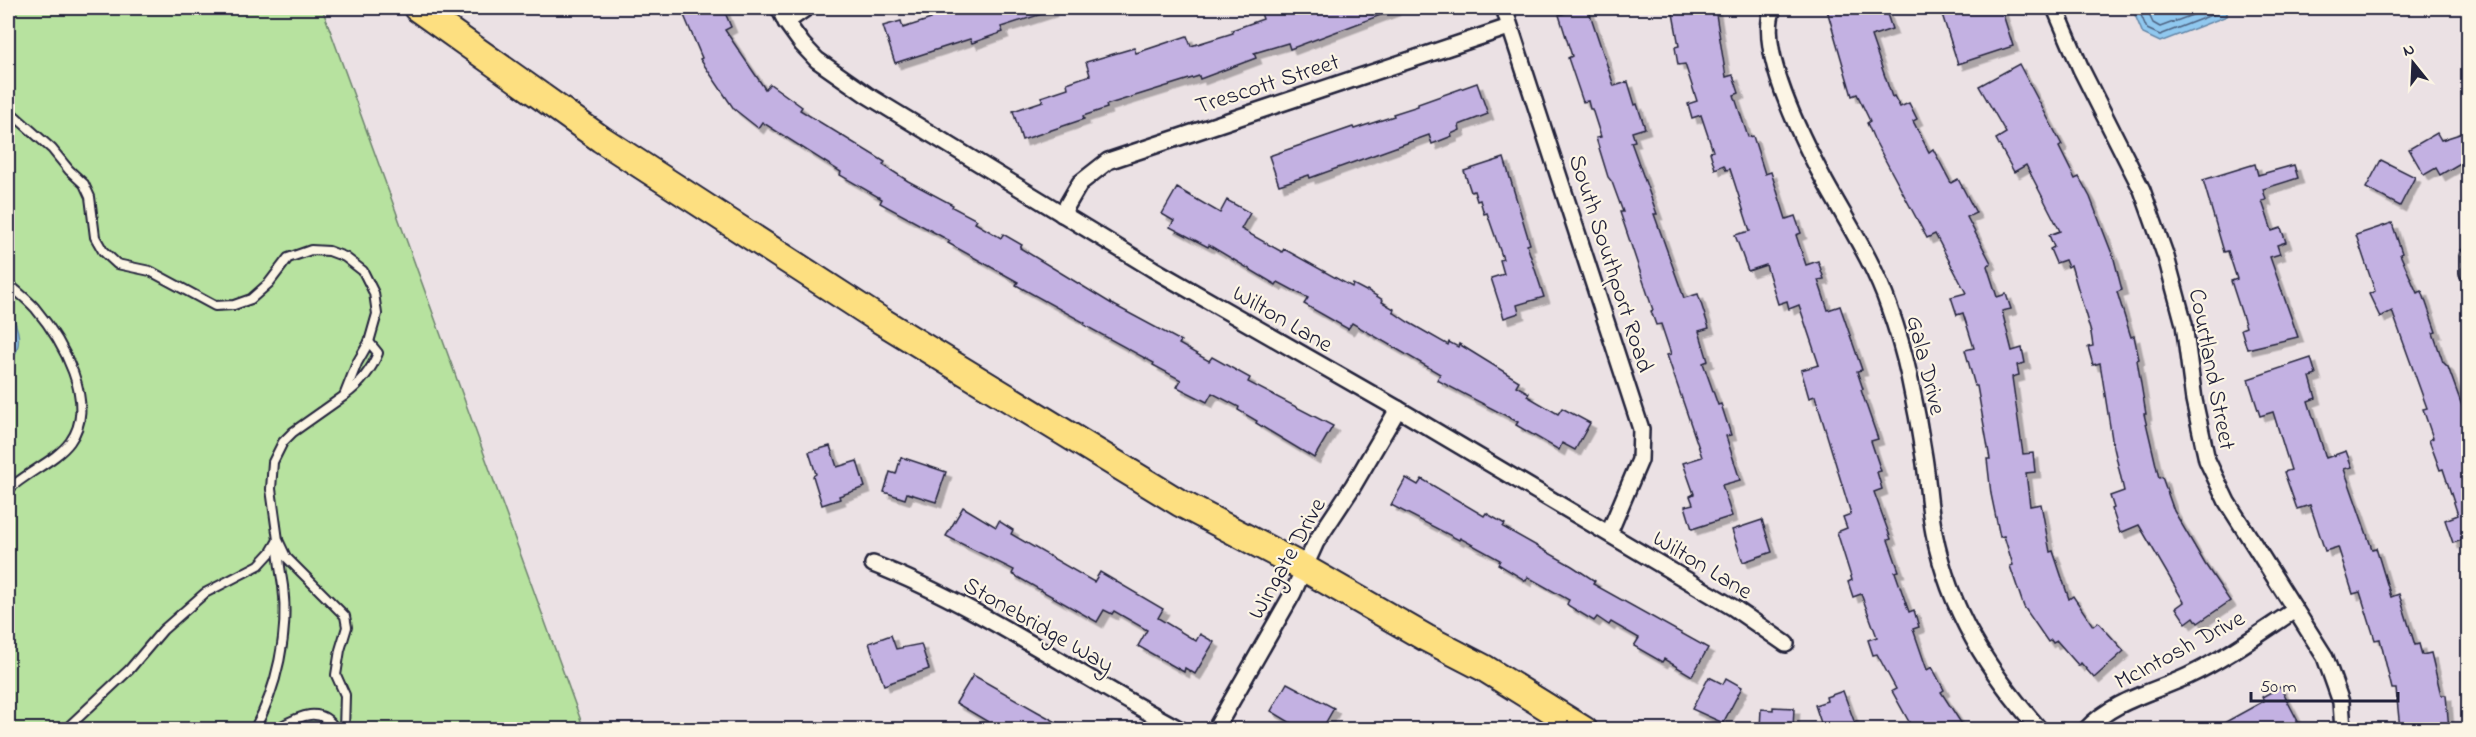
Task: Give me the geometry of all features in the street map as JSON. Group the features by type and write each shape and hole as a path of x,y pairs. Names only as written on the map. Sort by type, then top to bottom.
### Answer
{"main road":[{"path":"417,8 601,139 880,320 1180,503 1304,568 1426,638 1484,668 1584,729"}],"street":[{"name":"Wilton Lane","path":"778,8 802,44 818,60 867,95 1153,269 1609,533 1734,608 1786,644"},
{"path":"786,22 806,8"},
{"name":"South Southport Road","path":"1504,8 1641,429 1640,460 1609,533"},
{"name":"Gala Drive","path":"1773,8 1770,46 1780,85 1816,165 1859,243 1889,306 1909,376 1924,456 1934,534 1956,606 1980,653 2013,698 2040,729"},
{"name":"Courtland Street","path":"2055,8 2081,69 2142,190 2166,257 2184,324 2194,400 2207,460 2227,502 2325,657 2341,702 2343,729"},
{"name":"Trescott Street","path":"1062,214 1080,183 1108,161 1509,27"},
{"path":"2469,256 2469,273"},
{"name":"Wingate Drive","path":"1215,729 1289,599 1316,542 1353,486 1398,409"},
{"name":"Stonebridge Way","path":"873,564 910,578 959,604 1181,729"},
{"name":"McIntosh Drive","path":"2086,729 2095,720 2138,696 2188,676 2234,651 2295,610"}],"lane":[{"path":"8,110 52,149 84,184 90,197 95,237 103,252 117,264 159,274 215,306 234,305 251,299 269,283 288,258 311,250 329,251 345,257 363,271 374,293 377,314 369,342 357,363 344,396"},
{"path":"8,283 34,307 59,341 71,364 79,394 79,417 76,433 69,444 20,478 8,490"},
{"path":"254,729 265,710 279,658 281,639 283,587 278,563 278,540 271,489 273,462 283,442 292,432 326,411 359,384 374,365 378,353 369,342"},
{"path":"65,729 129,670 163,630 206,593 259,565 278,540"},
{"path":"278,540 286,557 345,616 347,627 339,650 336,675 345,696 344,729"},
{"path":"274,729 303,714 320,715 332,723 336,729"}],"green space":[{"path":"8,8 322,8 584,729 8,729"}],"water":[{"path":"2132,8 2227,8 2227,16 2160,42 2143,34"},
{"path":"8,306 17,329 18,343 17,351 8,366"}],"building":[{"path":"695,8 716,8 718,13 724,10 731,27 725,30 765,89 770,84 802,107 800,110 885,162 883,165 908,181 977,220 975,223 1001,238 1003,234 1022,245 1020,248 1112,304 1181,341 1179,344 1209,361 1212,357 1250,378 1248,382 1333,426 1314,458 1256,423 1257,421 1238,410 1239,407 1212,393 1207,402 1177,387 1181,380 1153,365 1154,363 1016,285 1018,282 948,243 950,241 880,203 882,199 840,175 841,172 762,122 758,128 734,109 700,59 702,58 683,13"},
{"path":"946,8 1051,8 1051,11 1001,27 1003,32 972,43 970,39 895,63 883,26 901,21 903,28 931,19 929,13"},
{"path":"1278,8 1394,8 1394,10 1290,49 1288,43 1254,53 1256,58 1200,79 1199,76 1106,105 1107,108 1083,116 1084,119 1022,140 1013,111 1043,101 1041,97 1068,88 1067,83 1090,75 1086,62 1134,48 1136,53 1187,36 1191,46 1233,33 1232,30 1263,19 1261,13"},
{"path":"1588,8 1614,86 1628,82 1635,105 1637,104 1645,128 1632,132 1635,141 1631,142 1657,214 1654,214 1684,298 1698,294 1709,328 1699,331 1708,361 1703,363 1718,405 1721,404 1731,435 1726,436 1740,480 1722,485 1732,516 1692,529 1685,506 1693,504 1690,496 1694,494 1683,463 1702,457 1667,355 1671,354 1661,324 1656,325 1620,212 1623,212 1608,177 1596,138 1601,137 1592,109 1588,101 1583,102 1568,58 1572,56 1559,15"},
{"path":"1672,8 1715,8 1726,77 1733,75 1739,93 1734,95 1748,137 1753,136 1765,174 1771,172 1786,219 1795,216 1801,233 1796,235 1806,265 1818,261 1824,279 1818,280 1828,310 1840,306 1862,370 1857,371 1863,389 1861,390 1878,439 1871,441 1881,471 1877,472 1882,489 1874,492 1891,539 1888,540 1899,571 1895,572 1909,612 1914,610 1919,627 1913,629 1927,670 1932,667 1944,690 1941,692 1965,729 1913,729 1892,691 1896,689 1877,654 1873,655 1868,640 1877,637 1861,594 1853,597 1848,582 1852,580 1837,532 1847,528 1843,517 1851,514 1815,396 1809,398 1801,370 1819,365 1799,305 1789,309 1787,301 1778,304 1766,265 1748,271 1735,235 1750,231 1730,169 1726,170 1724,165 1715,169 1710,152 1713,151 1701,115 1692,118 1688,104 1697,101 1685,64 1678,65 1675,47 1679,46"},
{"path":"1885,8 1892,29 1871,36 1892,97 1894,96 1900,107 1909,103 1917,119 1913,121 1929,152 1933,149 1951,183 1958,179 1976,213 1967,217 1991,263 1987,266 1997,297 2006,294 2011,309 2002,311 2012,351 2022,348 2025,363 2017,365 2019,375 2012,377 2023,454 2033,453 2035,472 2026,473 2030,506 2041,504 2050,552 2053,551 2069,599 2073,596 2093,626 2098,622 2124,651 2094,678 2081,663 2079,666 2057,641 2048,642 2024,607 2010,566 2013,565 2004,536 2000,537 1991,494 1987,459 1990,459 1977,386 1975,386 1965,350 1974,348 1963,313 1957,315 1951,297 1966,293 1935,234 1927,238 1874,139 1867,123 1870,121 1857,94 1852,96 1827,10"},
{"path":"1940,8 2001,8 2013,46 1958,64"},
{"path":"2019,64 2062,145 2059,147 2075,179 2079,177 2090,197 2114,259 2122,290 2117,292 2131,337 2134,336 2139,359 2137,360 2146,414 2144,414 2159,478 2162,477 2174,511 2230,601 2198,623 2194,617 2186,623 2176,608 2184,602 2139,525 2120,533 2112,509 2114,508 2110,496 2124,491 2112,439 2100,363 2093,365 2088,347 2093,346 2091,333 2071,265 2068,267 2065,260 2056,263 2050,249 2054,247 2049,235 2060,231 2026,165 2014,172 1996,139 2006,133 1979,86"},
{"path":"1477,83 1488,114 1459,125 1460,130 1451,134 1452,136 1432,144 1429,135 1310,178 1309,175 1279,185 1269,156 1353,127 1354,129 1394,116 1393,114 1418,106 1418,104"},
{"path":"2469,131 2469,158 2440,175 2436,168 2424,175 2409,149 2437,133 2441,140"},
{"path":"1504,158 1530,244 1527,245 1544,297 1517,305 1519,313 1504,318 1491,278 1504,274 1500,260 1503,259 1487,213 1484,214 1480,200 1477,201 1474,191 1471,192 1464,171"},
{"path":"2381,160 2415,177 2400,206 2366,188"},
{"path":"2255,164 2258,175 2294,165 2298,178 2263,189 2266,200 2262,201 2272,231 2281,228 2286,242 2277,245 2280,254 2270,257 2298,337 2247,349 2241,329 2246,327 2231,281 2237,279 2228,251 2224,252 2203,180"},
{"path":"1177,188 1220,213 1227,200 1250,213 1241,229 1282,252 1284,249 1352,287 1353,284 1367,290 1383,300 1382,302 1394,309 1393,312 1408,322 1448,345 1449,342 1458,347 1459,344 1519,381 1516,386 1529,393 1527,396 1558,414 1562,408 1590,423 1575,450 1562,443 1559,450 1516,425 1518,422 1437,380 1440,374 1352,323 1348,329 1304,304 1308,298 1278,282 1276,285 1209,245 1208,247 1170,227 1174,221 1162,214"},
{"path":"2392,223 2402,253 2400,254 2417,293 2422,291 2443,362 2448,367 2469,425 2469,538 2453,543 2445,520 2458,515 2443,469 2440,470 2429,440 2433,438 2423,409 2427,408 2392,311 2380,317 2369,294 2375,291 2356,235"},
{"path":"2311,358 2316,375 2310,377 2316,398 2308,401 2326,458 2346,451 2352,467 2344,469 2372,549 2376,548 2391,597 2399,594 2415,645 2419,644 2422,655 2431,653 2441,695 2446,695 2449,729 2400,729 2396,689 2392,689 2380,639 2375,640 2360,592 2353,594 2338,547 2325,551 2310,505 2297,509 2284,472 2291,470 2273,412 2260,416 2248,379"},
{"path":"830,446 837,467 857,461 865,487 822,505 813,476 816,474 809,452"},
{"path":"901,457 946,472 936,502 907,493 905,499 884,492 890,472 896,474"},
{"path":"1406,478 1418,485 1422,479 1484,516 1486,513 1505,524 1503,527 1595,581 1593,584 1708,648 1692,676 1664,659 1662,662 1634,646 1639,638 1611,622 1609,625 1597,617 1594,621 1569,606 1567,604 1569,600 1528,577 1526,581 1498,564 1500,560 1391,505"},
{"path":"963,507 996,527 999,521 1013,530 1011,534 1094,582 1100,572 1163,609 1158,618 1196,641 1200,634 1214,642 1195,674 1185,668 1184,672 1138,646 1147,630 1114,611 1112,614 1104,610 1097,622 1012,574 1014,570 946,536"},
{"path":"1762,520 1772,552 1743,562 1732,530"},
{"path":"891,635 896,649 921,644 929,669 884,685 869,643"},
{"path":"973,675 1069,729 986,729 990,723 956,703"},
{"path":"1709,677 1723,684 1726,678 1742,687 1723,723 1692,709"},
{"path":"1287,683 1334,708 1322,729 1301,729 1271,711"},
{"path":"2280,687 2302,729 2213,729 2264,701 2262,697"},
{"path":"1843,691 1857,729 1823,729 1815,705 1827,701 1826,697"},
{"path":"1773,707 1794,708 1793,729 1760,729 1761,709 1773,710"}]}
